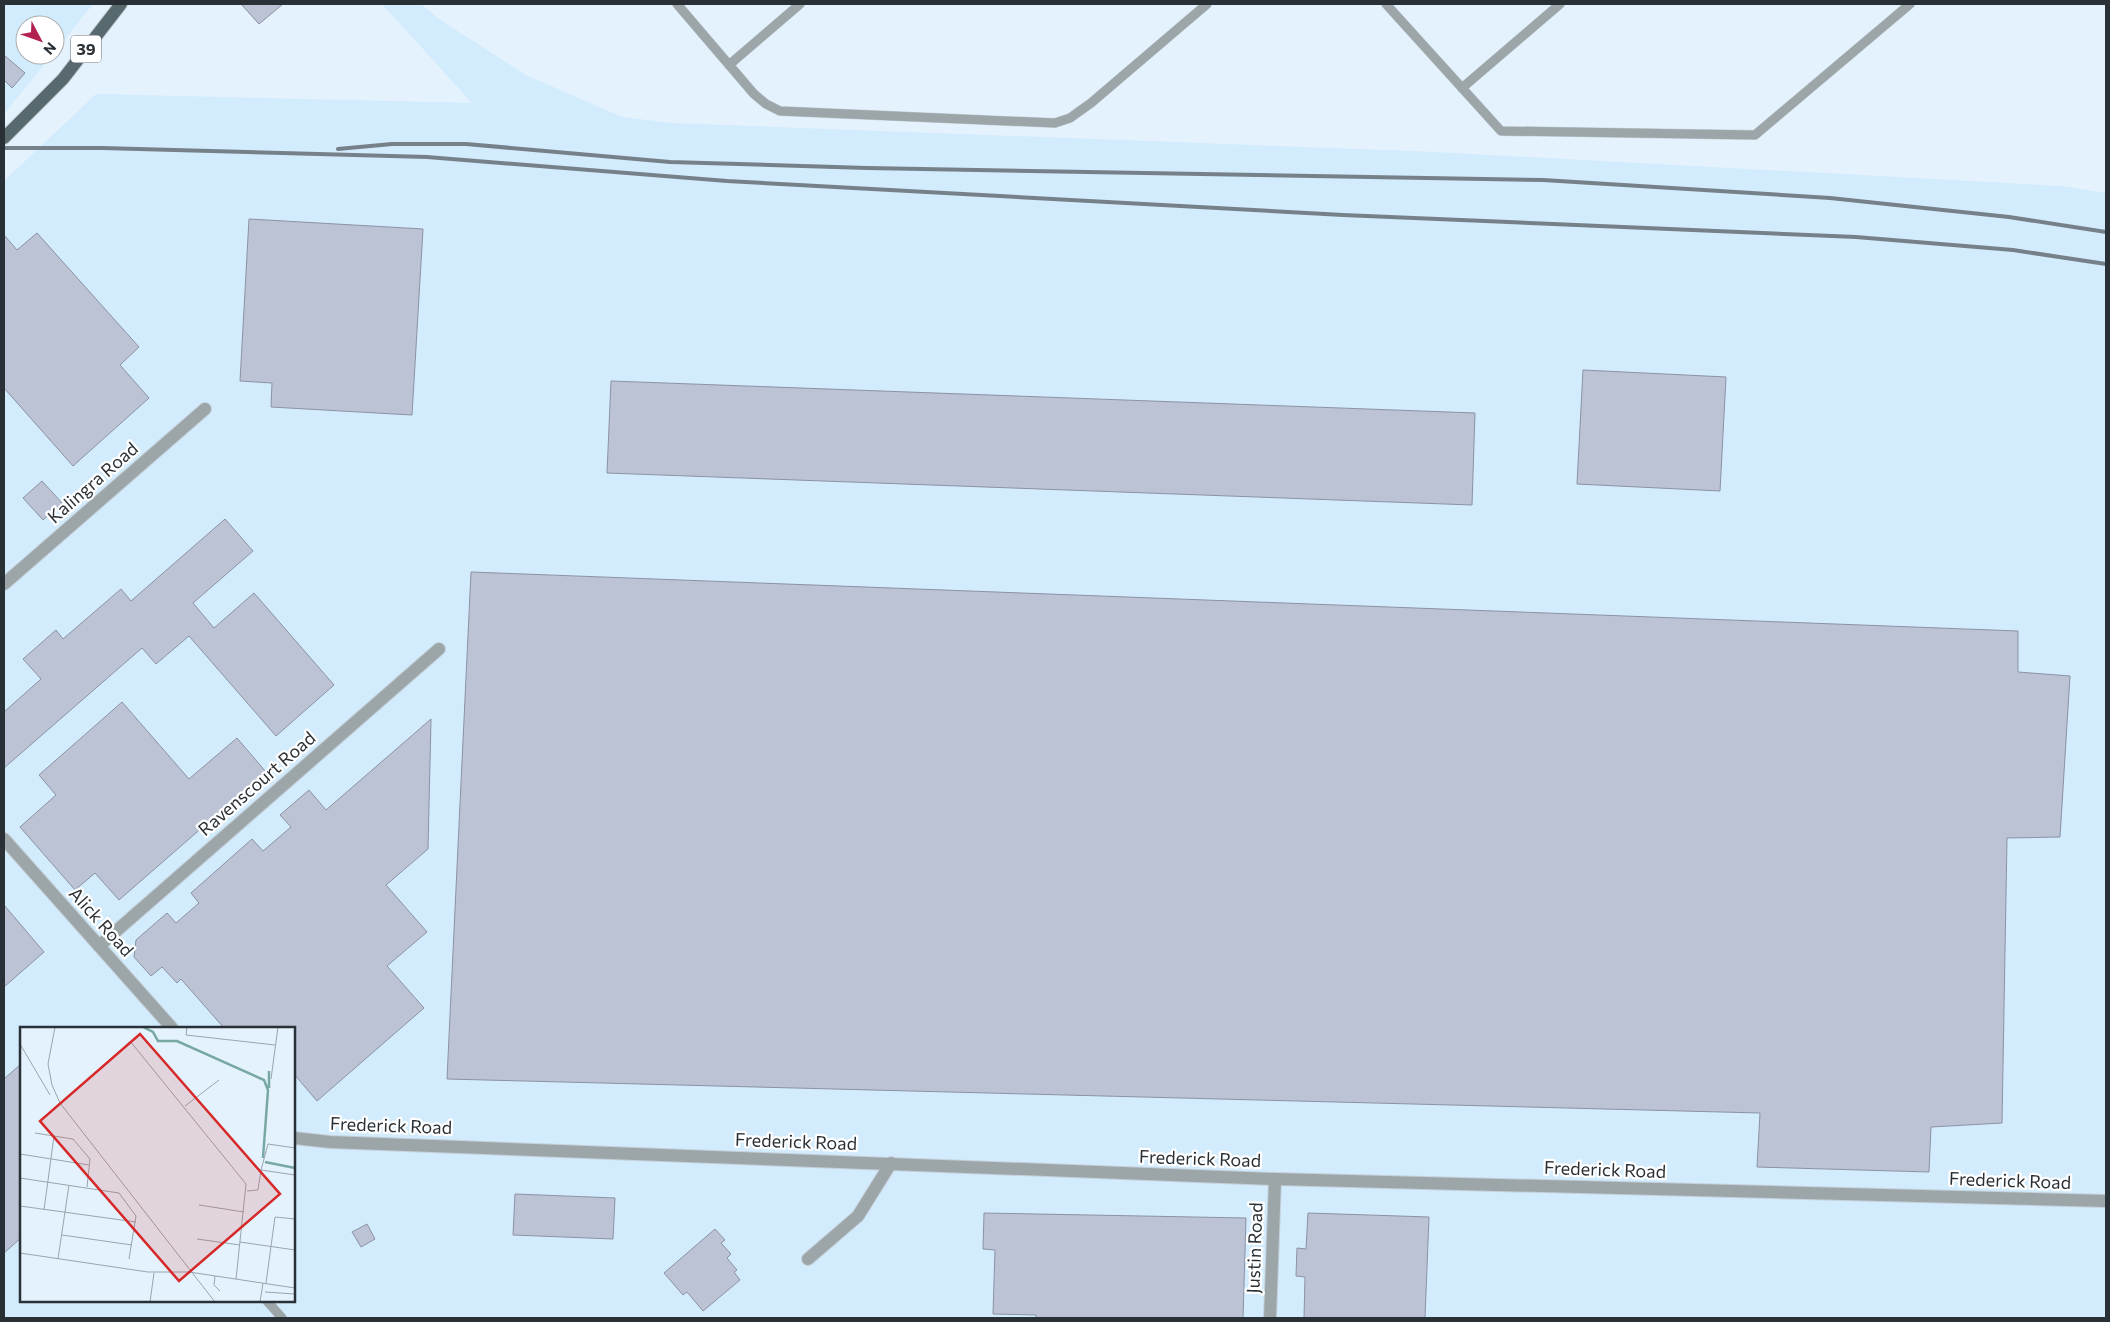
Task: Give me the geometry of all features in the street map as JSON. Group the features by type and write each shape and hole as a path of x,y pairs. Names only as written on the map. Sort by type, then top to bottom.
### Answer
{"main road":[{"name":"39","path":"4,138 63,78 121,4"}],"street":[{"name":"Kalingra Road","path":"4,584 205,409"},
{"name":"Ravenscourt Road","path":"99,946 439,649"},
{"name":"Alick Road","path":"4,839 171,1027"},
{"name":"Frederick Road","path":"295,1138 330,1142 1274,1179 2106,1201"},
{"path":"808,1259 858,1216 892,1163"},
{"name":"Justin Road","path":"1270,1318 1274,1179"}],"lane":[{"path":"677,4 754,94 766,104 780,110 802,113 1056,122 1070,118 1091,103 1207,4"},
{"path":"729,65 800,4"},
{"path":"1386,4 1501,131 1755,135 1910,4"},
{"path":"1462,88 1560,4"},
{"path":"1894,4 1901,12"},
{"path":"268,1302 282,1318"}],"shaded area":[{"path":"4,4 93,4 65,39 65,15 15,15 15,65 44,65 4,114"},
{"path":"382,4 421,4 439,19 526,75 622,117 672,123 1436,152 2061,186 2106,193 2106,1318 4,1318 4,181 96,94 472,103"}],"building":[{"path":"241,4 283,4 259,24"},
{"path":"4,55 25,73 12,88 4,80"},
{"path":"249,219 423,229 412,415 271,407 272,383 240,381"},
{"path":"37,233 139,347 120,365 149,398 73,466 4,388 4,235 17,250"},
{"path":"1583,370 1726,377 1720,491 1577,484"},
{"path":"611,381 1475,413 1472,505 607,473"},
{"path":"42,481 62,503 43,520 23,498"},
{"path":"225,519 253,551 193,603 214,628 254,593 334,685 276,736 189,636 156,664 142,648 4,768 4,712 41,679 23,659 56,630 63,639 121,589 131,601"},
{"path":"471,572 2018,631 2018,672 2070,676 2060,837 2007,838 2002,1123 1931,1127 1929,1172 1757,1167 1760,1113 447,1079"},
{"path":"122,702 189,779 237,738 266,772 119,900 95,873 75,890 20,827 56,795 39,775"},
{"path":"431,719 428,849 386,885 427,932 387,966 424,1008 317,1101 295,1075 295,1027 223,1027 181,979 177,983 162,967 151,976 134,957 136,940 167,913 176,923 199,903 191,893 252,839 263,851 291,827 280,815 309,790 326,810"},
{"path":"4,905 44,952 4,987"},
{"path":"20,1065 20,1239 4,1253 4,1079"},
{"path":"515,1194 615,1198 613,1239 513,1235"},
{"path":"984,1213 1246,1218 1243,1318 1036,1318 1036,1315 993,1314 995,1250 983,1249"},
{"path":"1308,1213 1429,1217 1425,1318 1304,1318 1305,1277 1296,1276 1297,1248 1306,1249"},
{"path":"367,1224 375,1239 361,1247 352,1232"},
{"path":"715,1229 725,1240 721,1243 731,1254 727,1258 737,1270 734,1272 740,1280 703,1311 687,1292 683,1295 664,1273"}],"railway":[{"path":"338,149 392,144 466,144 670,162 867,168 1543,180 1830,198 2009,217 2106,232"},
{"path":"4,148 102,148 427,157 727,181 1343,215 1856,237 2013,250 2106,264"}]}
